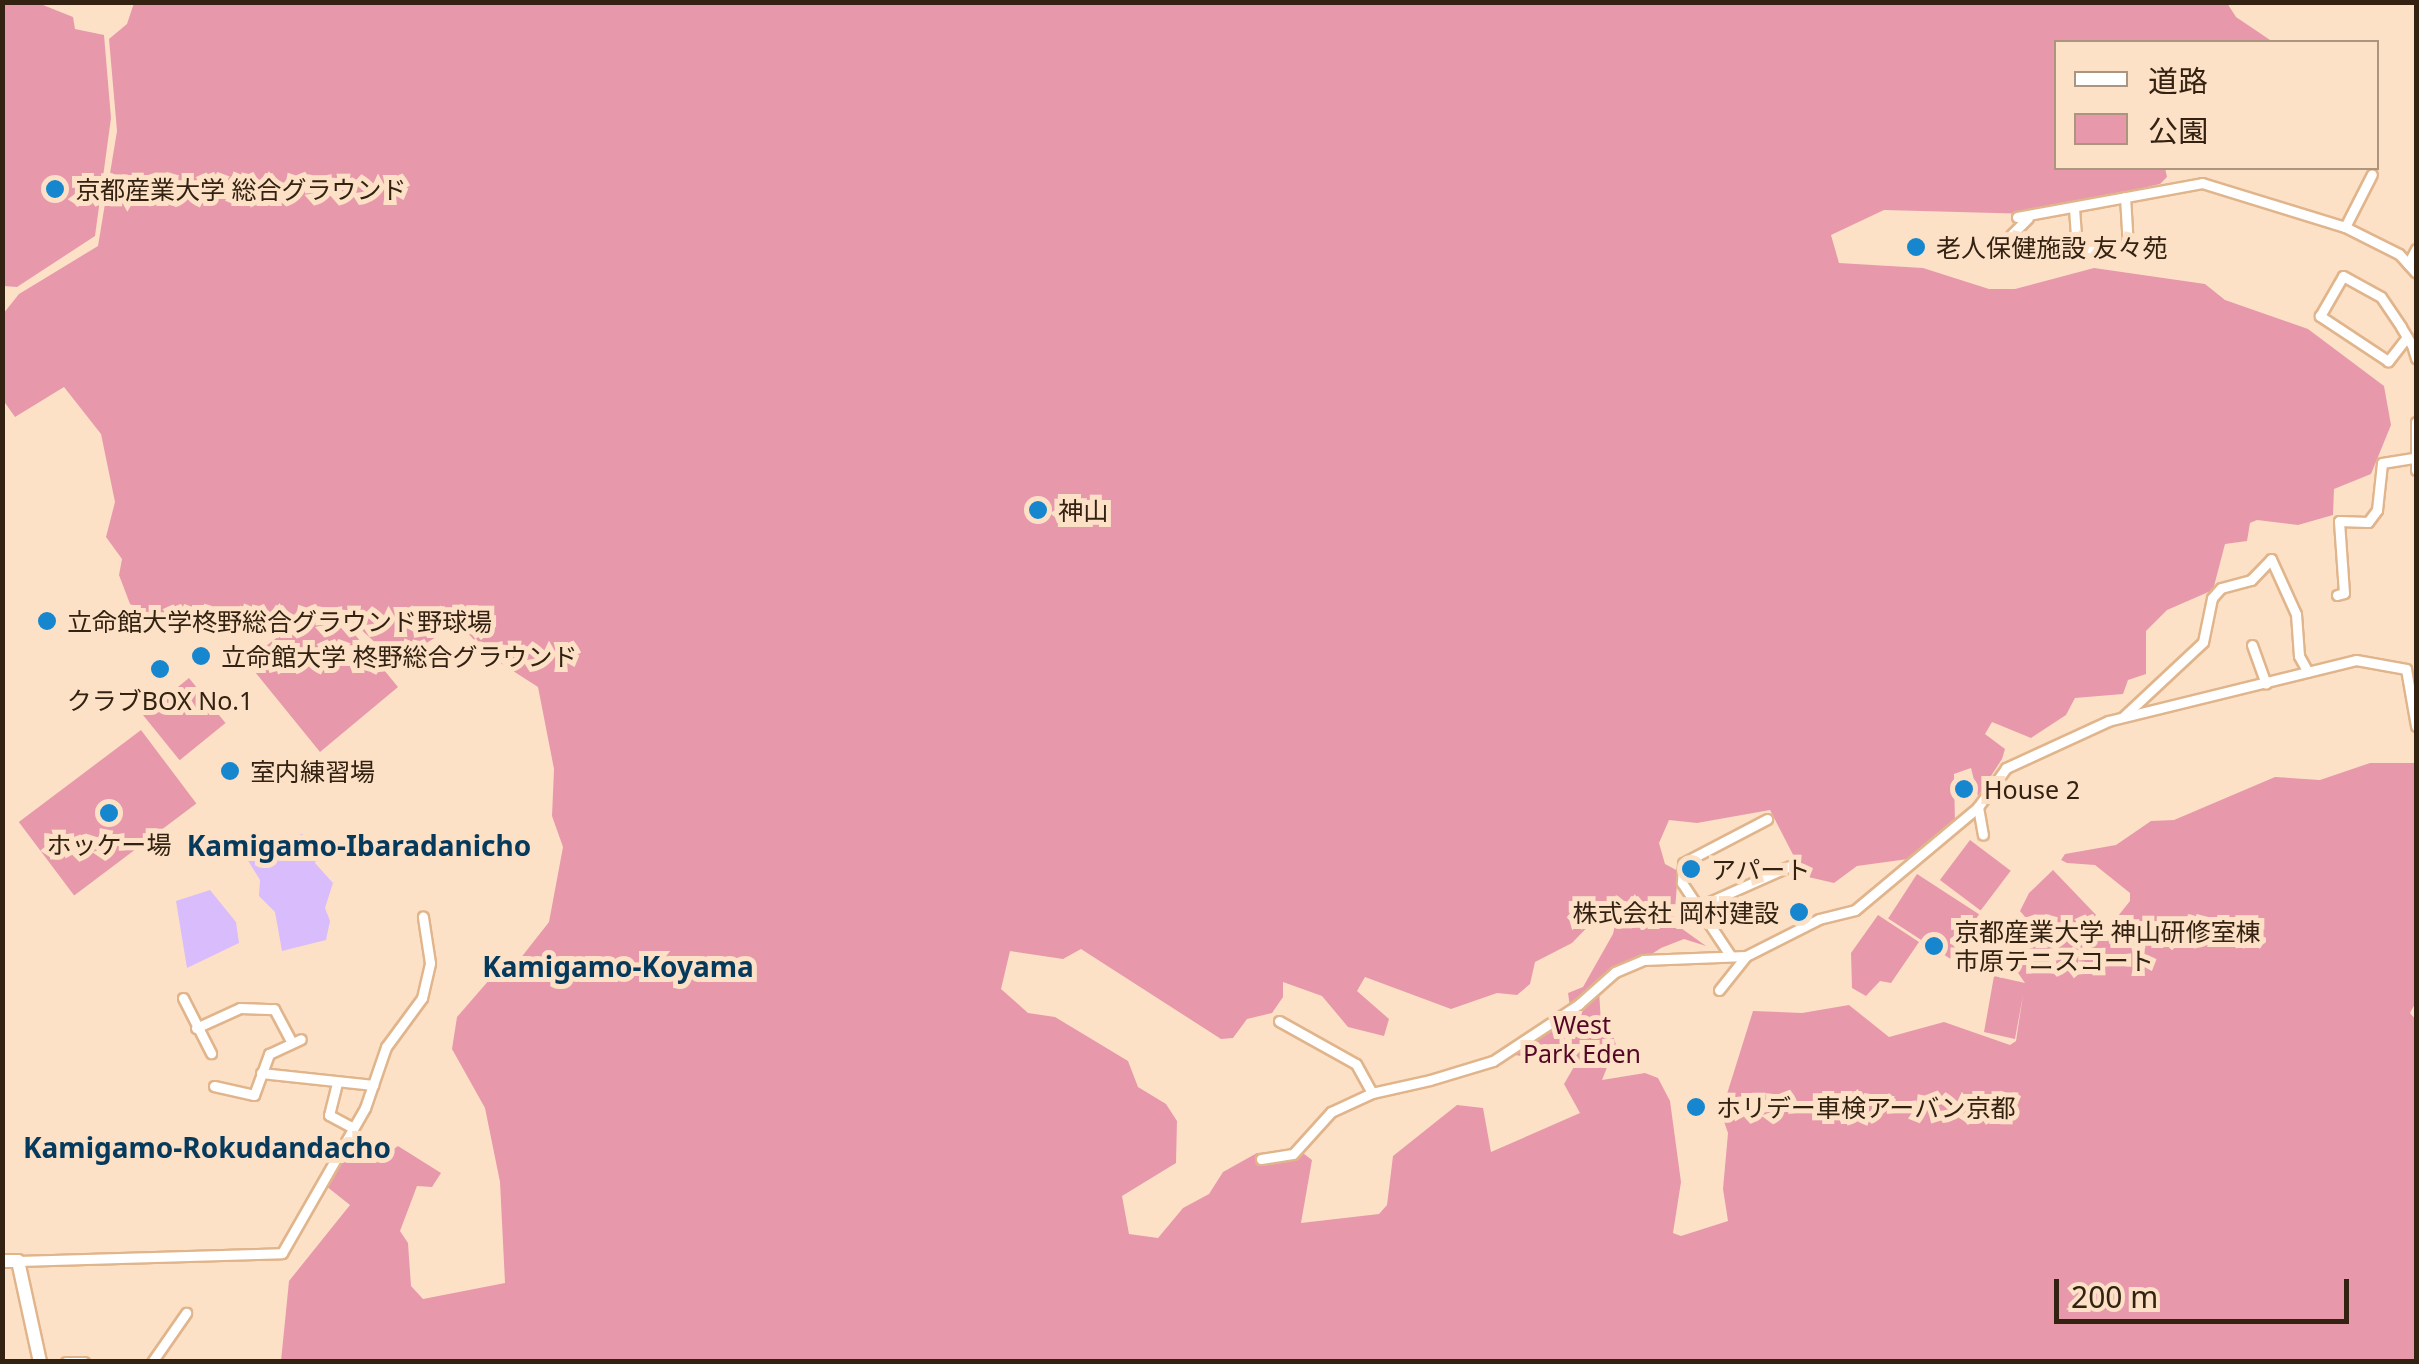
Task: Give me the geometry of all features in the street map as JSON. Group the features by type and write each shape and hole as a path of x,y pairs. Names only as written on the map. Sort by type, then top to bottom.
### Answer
{"street":[{"path":"2345,227 2372,174"},
{"path":"2011,236 2023,217 2202,183 2345,227 2416,272"},
{"path":"2074,208 2076,250 2128,248 2125,197"},
{"path":"2408,264 2416,249"},
{"path":"2407,337 2388,361 2320,316 2342,276 2381,297 2407,337 2416,358"},
{"path":"2416,422 2412,458 2416,470"},
{"path":"2338,596 2344,592 2339,522 2368,522 2377,510 2382,464 2412,458"},
{"path":"2118,720 2150,697 2202,642 2212,598 2221,588 2251,580 2271,559 2296,614 2299,656 2308,672"},
{"path":"2252,645 2266,684"},
{"path":"1720,990 1746,956 1820,919 1855,910 1978,807 2006,768 2118,720 2356,660 2411,671 2416,726"},
{"path":"1978,807 1983,835"},
{"path":"1730,956 1682,883 1683,863 1768,819"},
{"path":"1698,907 1790,866"},
{"path":"2,1261 282,1252 353,1128 374,1085 386,1047 426,984 424,916"},
{"path":"1262,1158 1293,1154 1331,1112 1372,1093 1493,1061 1579,1004 1614,972 1643,960 1746,956"},
{"path":"184,998 211,1053"},
{"path":"196,1028 240,1008 274,1009 296,1041 269,1054 254,1096 214,1086"},
{"path":"1279,1021 1356,1064 1372,1093"},
{"path":"261,1073 374,1085"},
{"path":"337,1083 329,1115 353,1128"},
{"path":"18,1262 40,1362"},
{"path":"152,1362 186,1314"},
{"path":"66,1362 84,1362"}],"green space":[{"name":"京都産業大学 総合グラウンド","path":"3,2 38,3 73,17 75,29 104,35 111,118 95,236 17,287 3,286"},
{"name":"West Park Eden","path":"134,3 2227,3 2236,17 2270,40 2054,40 2054,170 2165,170 2167,177 2160,184 2032,214 1884,210 1831,235 1839,263 1923,268 1989,289 2015,289 2094,268 2205,284 2225,300 2308,329 2384,386 2391,425 2371,474 2334,489 2333,515 2298,525 2257,520 2250,523 2247,541 2225,544 2213,590 2167,610 2146,631 2146,674 2128,680 2123,694 2075,698 2066,715 2031,738 1992,722 1985,734 2005,749 2002,759 1978,796 1971,768 1954,774 1955,823 1908,859 1857,866 1834,883 1804,876 1770,810 1697,823 1669,820 1659,843 1665,864 1678,871 1674,923 1706,946 1684,939 1661,948 1570,1007 1568,993 1583,987 1613,934 1615,925 1601,913 1572,943 1535,962 1530,984 1517,995 1497,993 1451,1009 1365,977 1357,991 1389,1019 1384,1036 1348,1027 1322,996 1283,982 1283,997 1272,1013 1247,1019 1233,1038 1221,1039 1081,949 1063,959 1010,951 1001,989 1028,1013 1055,1017 1128,1061 1138,1087 1166,1104 1177,1121 1176,1163 1122,1196 1129,1234 1158,1238 1183,1208 1209,1194 1223,1172 1257,1153 1299,1150 1312,1160 1301,1223 1379,1214 1387,1205 1393,1156 1457,1105 1483,1108 1491,1152 1580,1113 1564,1084 1575,1065 1509,1054 1599,990 1601,1023 1609,1023 1616,1045 1602,1080 1645,1073 1658,1078 1670,1101 1681,1182 1673,1233 1681,1236 1728,1221 1723,1189 1728,1133 1721,1113 1753,1011 1802,1013 1849,1005 1889,1037 1944,1022 2010,1045 2016,1041 2023,995 2015,1039 1984,1032 1994,976 2025,983 2014,967 2026,918 2020,911 2029,893 2053,870 2099,918 2114,921 2130,901 2130,893 2095,865 2067,863 2061,860 2065,854 2116,845 2151,821 2174,820 2275,777 2320,780 2370,763 2416,763 2416,1002 2410,1013 2416,1020 2416,1361 281,1361 289,1281 350,1205 326,1186 340,1160 375,1162 398,1146 441,1173 432,1187 417,1186 400,1231 408,1243 411,1286 423,1299 505,1283 500,1182 485,1108 452,1049 457,1017 490,979 516,964 549,922 563,847 552,816 554,769 538,687 488,655 465,630 451,628 410,653 382,649 338,608 313,607 301,620 319,609 338,614 398,687 320,752 246,661 299,621 284,626 247,607 211,611 183,629 130,604 119,575 122,559 106,537 115,502 101,434 64,387 15,417 3,400 3,314 19,294 98,246 117,131 109,39 127,24"},
{"path":"189,678 226,723 180,760 143,715"},
{"name":"ホッケー場","path":"141,730 196,803 74,896 19,822"},
{"path":"1970,840 2011,871 1981,911 1940,880"},
{"path":"1917,874 1979,914 1950,959 1888,918"},
{"path":"1878,915 1919,942 1891,983 1880,981 1866,996 1852,988 1851,953"}],"shaded area":[{"path":"302,834 319,849 315,863 333,883 325,908 330,921 326,940 282,951 275,912 259,896 260,880 244,854"},
{"path":"210,890 236,922 239,943 187,968 176,901"}],"place":[{"name":"京都産業大学 総合グラウンド","path":"55,189"},
{"name":"老人保健施設 友々苑","path":"1916,247"},
{"name":"神山","path":"1038,510"},
{"name":"立命館大学柊野総合グラウンド野球場","path":"47,621"},
{"name":"立命館大学 柊野総合グラウンド","path":"201,656"},
{"name":"クラブBOX No.1","path":"160,669"},
{"name":"室内練習場","path":"230,771"},
{"name":"House 2","path":"1964,789"},
{"name":"ホッケー場","path":"109,813"},
{"name":"アパート","path":"1691,869"},
{"name":"株式会社 岡村建設","path":"1799,912"},
{"name":"京都産業大学 神山研修室棟 市原テニスコート","path":"1934,946"},
{"name":"ホリデー車検アーバン京都","path":"1696,1107"}],"district":[{"name":"Kamigamo-Ibaradanicho","path":"359,845"},
{"name":"Kamigamo-Koyama","path":"618,966"},
{"name":"Kamigamo-Rokudandacho","path":"207,1147"}]}
